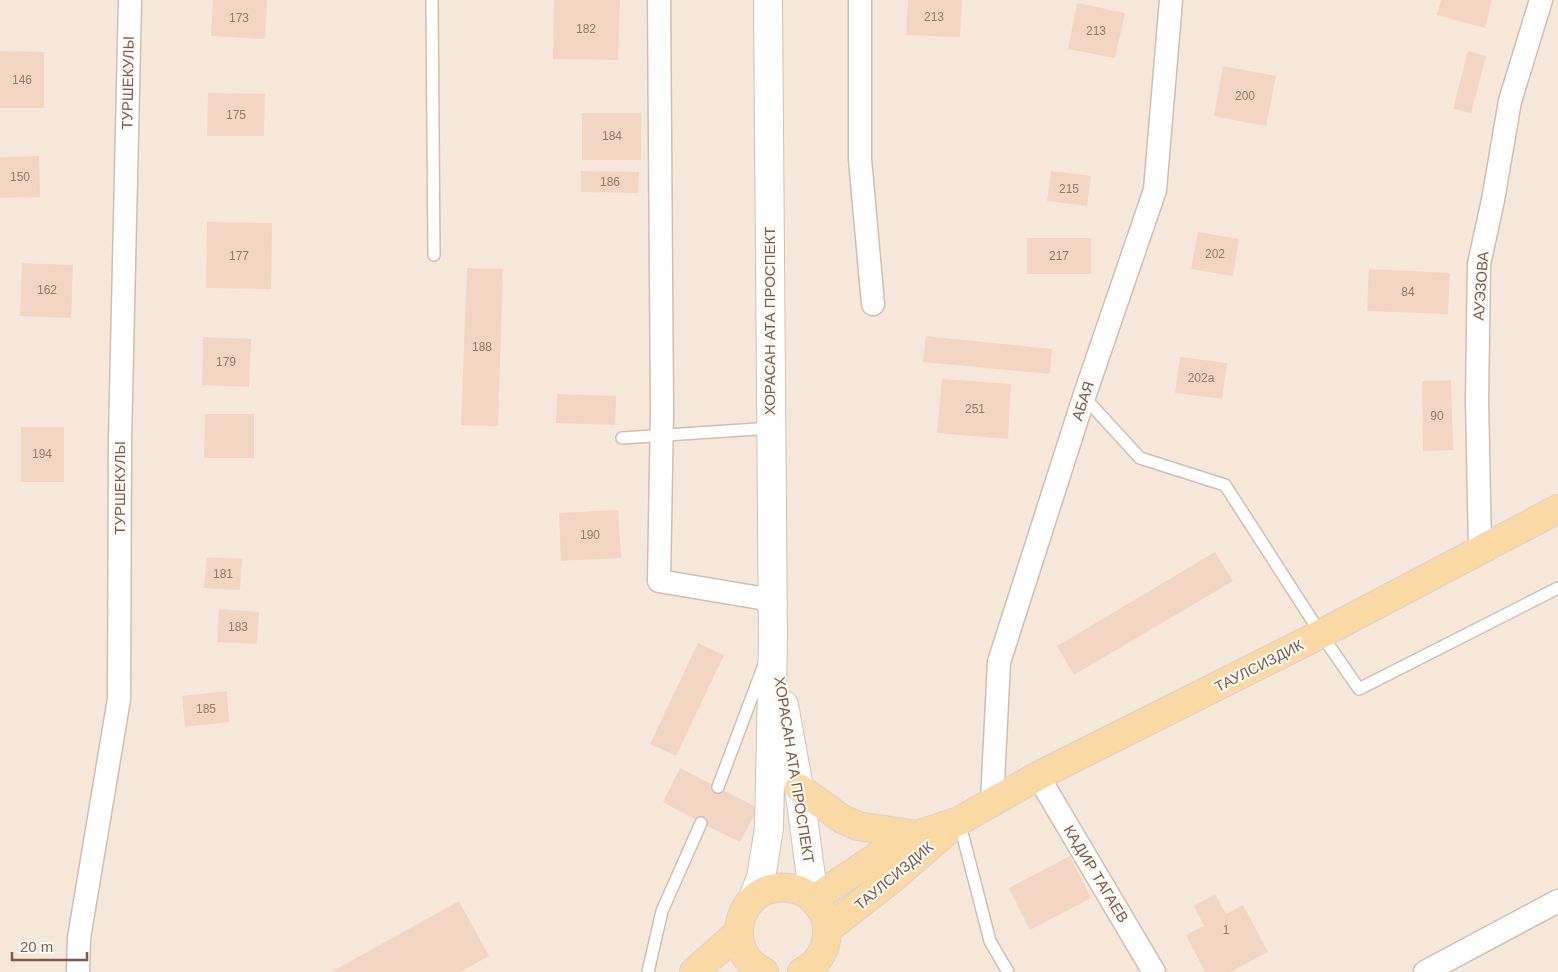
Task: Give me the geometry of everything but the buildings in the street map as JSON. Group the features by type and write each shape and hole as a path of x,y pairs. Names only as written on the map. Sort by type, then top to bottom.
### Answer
{"main road":[{"name":"ХОРАСАН АТА ПРОСПЕКТ","path":"752,900 761,878 769,828 773,642 768,0"},
{"name":"ТАУЛСИЗДИК","path":"828,929 893,878 959,821 992,802 1038,776 1321,634 1558,509"},
{"name":"ХОРАСАН АТА ПРОСПЕКТ","path":"773,642 798,788 814,899"},
{"path":"798,788 842,819 858,826 917,835"},
{"name":"ТАУЛСИЗДИК","path":"814,899 881,854 917,835 959,821"},
{"path":"762,972 745,955 740,944 738,932 740,921 752,900 762,893 784,887 794,889 814,899 825,918 828,929 827,941 823,952 816,962 805,971"},
{"path":"694,972 738,932"}],"street":[{"name":"ТУРШЕКУЛЫ","path":"78,972 79,938 120,699 120,440 130,0"},
{"path":"659,0 662,435 660,581 772,600"},
{"path":"860,0 860,159 873,304"},
{"name":"АБАЯ","path":"992,802 999,662 1084,397 1155,190 1171,0"},
{"name":"АУЭЗОВА","path":"1480,550 1477,399 1479,264 1493,200 1510,101 1541,0"},
{"name":"КАДИР ТАГАЕВ","path":"1038,776 1154,972"},
{"path":"1425,972 1558,901"}],"lane":[{"path":"432,0 434,255"},
{"path":"1084,397 1140,458 1225,485 1321,634 1359,689 1558,588"},
{"path":"622,438 771,428"},
{"path":"718,787 773,642"},
{"path":"959,821 990,941 1008,972"},
{"path":"648,972 662,911 701,823"}],"shaded area":[{"path":"0,0 1558,0 1558,972 0,972"}]}
